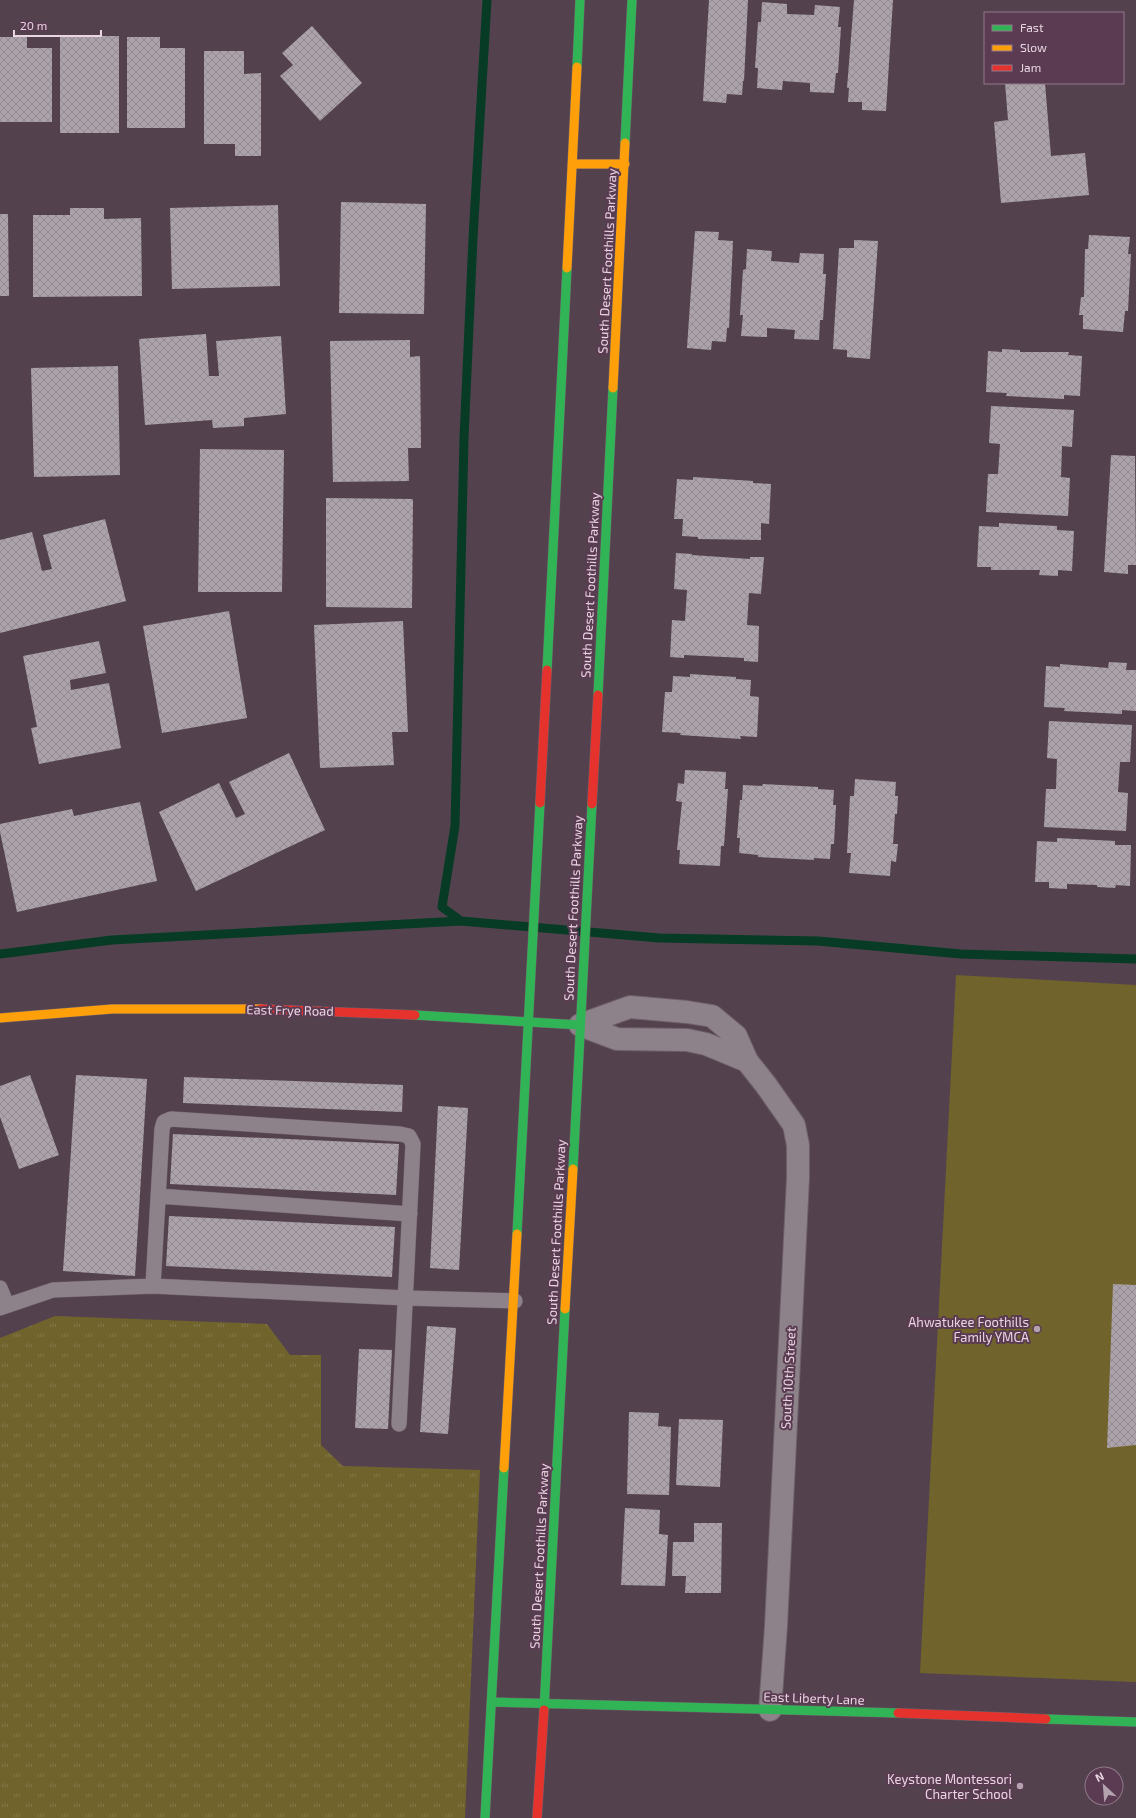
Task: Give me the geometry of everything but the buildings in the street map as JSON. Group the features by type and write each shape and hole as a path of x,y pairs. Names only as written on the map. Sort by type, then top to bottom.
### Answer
{"street":[{"path":"486,1818 515,1301 580,0"},
{"name":"South Desert Foothills Parkway","path":"537,1818 548,1639 587,903 632,0"},
{"path":"572,164 625,164"},
{"name":"East Frye Road","path":"580,1025 630,1007 687,1012 712,1016 736,1036 747,1061"},
{"name":"East Frye Road","path":"0,1018 111,1009 211,1008 326,1010 580,1025 617,1039 687,1040 706,1044 747,1061"},
{"path":"687,1012 687,1040"},
{"name":"South 10th Street","path":"747,1061 794,1125 798,1146 798,1185 776,1626 770,1710"},
{"name":"East Liberty Lane","path":"492,1702 1136,1722"}],"lane":[{"path":"153,1286 162,1129 164,1122 171,1119 400,1134 408,1136 413,1144 399,1424"},
{"path":"158,1196 410,1214"},
{"path":"0,1288 4,1306 53,1290 153,1286 406,1298 515,1301"}],"green space":[{"name":"Ahwatukee Foothills Family YMCA","path":"956,975 1136,985 1136,1682 920,1673"},
{"path":"55,1316 267,1324 290,1355 321,1355 321,1445 343,1466 480,1470 465,1818 0,1818 0,1338"}],"waterway":[{"path":"487,0 473,238 464,438 455,826 442,907 461,921 659,938 818,941 961,954 1136,959"},
{"path":"0,954 112,940 461,921"}],"traffic: fast":[{"path":"577,67 580,0"},
{"path":"625,143 632,0"},
{"path":"547,670 567,268"},
{"path":"598,695 613,388"},
{"path":"517,1234 540,803"},
{"path":"573,1169 592,804"},
{"path":"415,1015 580,1025"},
{"path":"544,1710 565,1309"},
{"path":"485,1818 504,1468"},
{"path":"492,1702 898,1713"},
{"path":"1046,1719 1136,1722"}],"traffic: slow":[{"path":"567,268 577,67"},
{"path":"613,388 625,143"},
{"path":"572,164 625,164"},
{"path":"0,1018 112,1009 261,1009"},
{"path":"565,1309 573,1169"},
{"path":"504,1468 517,1234"}],"traffic: jam":[{"path":"540,803 547,670"},
{"path":"592,804 598,695"},
{"path":"261,1009 415,1015"},
{"path":"537,1818 544,1710"},
{"path":"898,1713 1046,1719"}],"place":[{"name":"Ahwatukee Foothills Family YMCA","path":"1037,1329"},
{"name":"Keystone Montessori Charter School","path":"1020,1786"}]}
